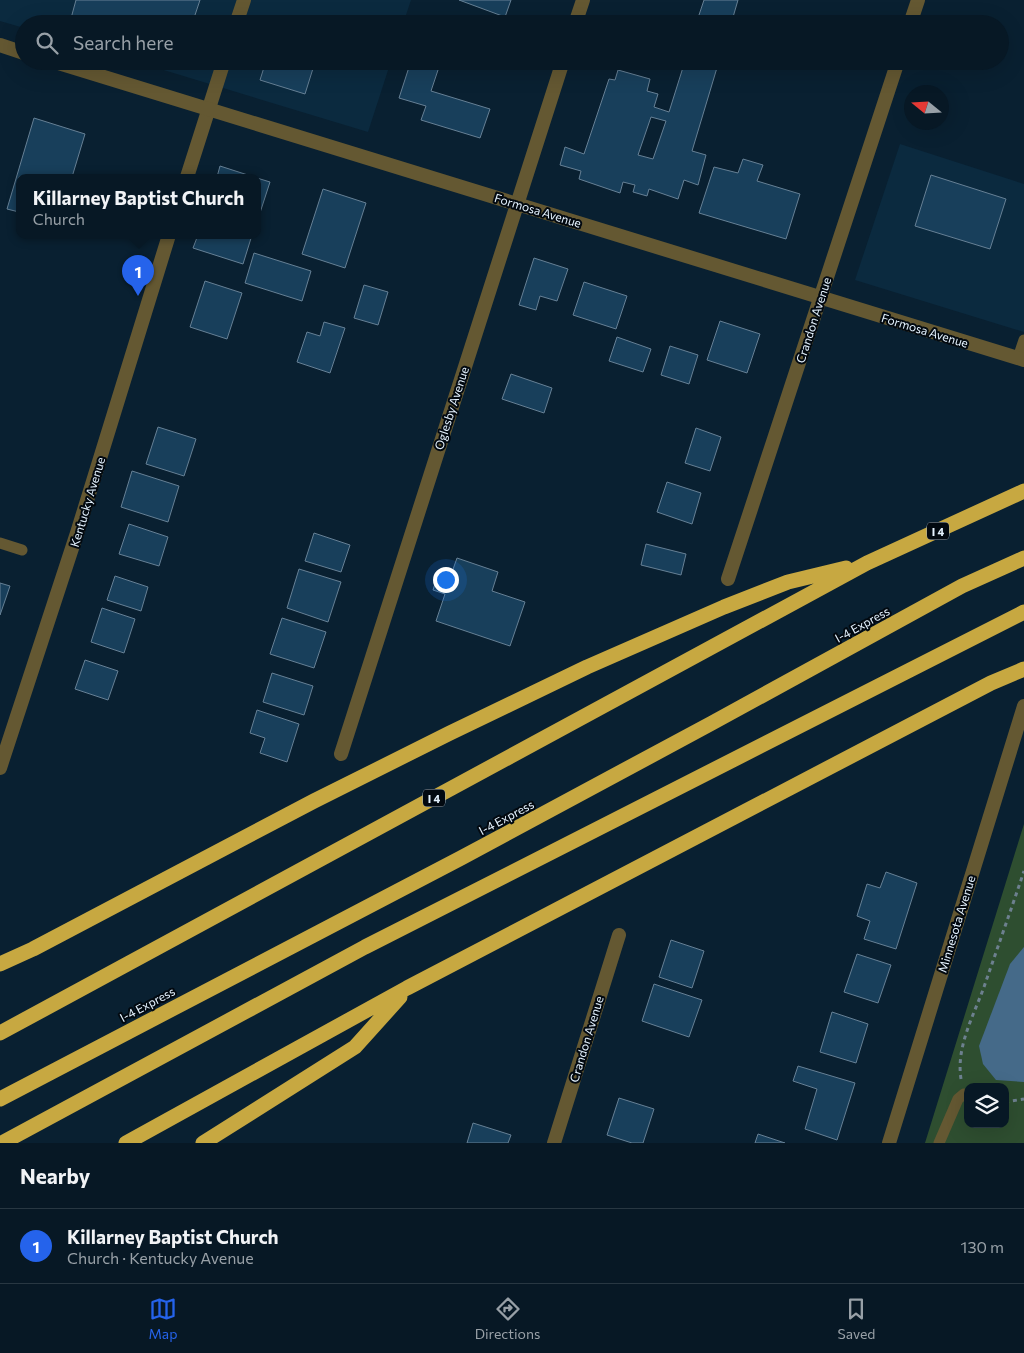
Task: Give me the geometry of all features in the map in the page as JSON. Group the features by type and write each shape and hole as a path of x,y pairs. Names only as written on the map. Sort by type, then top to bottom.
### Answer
{"highway":[{"name":"I 4","path":"0,1033 867,563 1024,491"},
{"name":"I-4 Express","path":"0,1099 461,858 962,586 1024,558"},
{"path":"0,964 314,801 586,667 724,607 788,582 867,563"},
{"path":"2,1143 365,947 1024,612"},
{"path":"126,1143 407,988 991,683 1024,669"},
{"path":"203,1143 355,1046 407,988"}],"street":[{"path":"239,15 244,0"},
{"path":"578,15 583,0"},
{"path":"913,15 918,0"},
{"path":"0,46 15,50"},
{"name":"Formosa Avenue","path":"82,70 1021,359"},
{"path":"188,174 221,70"},
{"name":"Oglesby Avenue","path":"341,754 560,70"},
{"name":"Crandon Avenue","path":"728,579 895,70"},
{"name":"Kentucky Avenue","path":"0,768 77,534 168,239"},
{"name":"Minnesota Avenue","path":"889,1143 1024,706"},
{"name":"Crandon Avenue","path":"554,1143 619,934"}],"lane":[{"path":"1021,359 1024,340"},
{"path":"0,544 22,550"},
{"path":"939,1143 958,1099 964,1094"}],"path":[{"path":"964,1094 959,1066 970,1019 981,995 1024,871"},
{"path":"1009,1101 1024,1099"}],"shaded area":[{"path":"0,0 411,0 406,15 15,15 15,25 0,21"},
{"path":"164,70 388,70 368,132"},
{"path":"900,144 1024,184 1024,332 855,280"},
{"path":"1024,947 1024,1082 996,1080 983,1064 979,1046 1010,964"}],"green space":[{"path":"1024,824 1024,1143 925,1143"}],"building":[{"path":"76,0 200,0 195,15 72,15"},
{"path":"459,0 511,0 506,15 500,15"},
{"path":"704,0 738,0 734,15 699,15"},
{"path":"263,70 312,70 305,94 260,80"},
{"path":"408,70 438,70 431,91 490,109 480,138 421,120 426,106 399,98"},
{"path":"618,70 650,79 647,91 658,94 654,107 669,112 682,70 716,70 692,151 706,155 698,185 684,180 678,199 649,189 647,196 633,192 635,185 623,182 620,193 579,179 581,171 560,165 565,147 584,154 609,79 615,80","holes":["651,117 666,121 653,159 638,155"]},
{"path":"34,118 85,134 73,174 17,174"},
{"path":"743,159 763,165 757,181 800,194 786,239 699,213 714,167 738,173"},
{"path":"220,166 245,174 218,174"},
{"path":"931,175 1006,199 990,249 915,226"},
{"path":"16,179 16,211 7,209"},
{"path":"261,179 270,182 261,210"},
{"path":"323,189 366,203 345,268 302,254"},
{"path":"196,239 251,239 243,264 193,248"},
{"path":"254,253 311,271 302,301 245,283"},
{"path":"534,258 568,269 557,301 540,296 536,310 519,305"},
{"path":"205,281 242,293 227,339 190,327"},
{"path":"584,282 627,296 616,329 573,315"},
{"path":"364,285 388,292 378,325 354,318"},
{"path":"720,321 760,334 747,373 707,360"},
{"path":"324,322 345,328 330,373 297,362 307,332 320,336"},
{"path":"617,337 651,349 643,372 609,361"},
{"path":"670,346 698,355 689,384 661,375"},
{"path":"511,374 552,388 544,413 502,399"},
{"path":"158,427 196,439 184,476 146,464"},
{"path":"696,428 721,437 710,471 685,463"},
{"path":"132,471 179,486 168,522 121,507"},
{"path":"667,482 701,493 692,524 657,512"},
{"path":"129,524 168,537 159,566 119,554"},
{"path":"314,533 350,545 341,572 305,561"},
{"path":"646,544 686,554 681,575 641,565"},
{"path":"457,558 498,572 492,591 525,602 510,646 436,621 445,594 433,590 439,571 451,575"},
{"path":"299,569 341,582 328,622 287,608"},
{"path":"115,576 148,587 141,611 107,600"},
{"path":"0,583 10,586 0,615"},
{"path":"102,608 135,619 124,653 91,642"},
{"path":"282,618 326,632 314,668 270,654"},
{"path":"85,660 118,671 108,700 75,689"},
{"path":"272,673 313,686 304,715 263,702"},
{"path":"257,710 299,724 287,762 260,753 265,738 250,733"},
{"path":"886,872 917,883 896,949 864,939 870,921 857,916 867,884 880,888"},
{"path":"671,940 704,951 692,988 659,977"},
{"path":"857,954 891,965 878,1003 844,992"},
{"path":"654,984 702,1000 689,1037 642,1021"},
{"path":"832,1012 868,1024 856,1063 820,1052"},
{"path":"798,1066 855,1083 837,1140 805,1129 817,1089 793,1081"},
{"path":"619,1098 654,1109 643,1143 632,1143 607,1135"},
{"path":"473,1123 511,1135 508,1143 467,1143"},
{"path":"758,1134 785,1143 755,1143"}],"place":[{"name":"Killarney Baptist Church","path":"138,296"}]}
